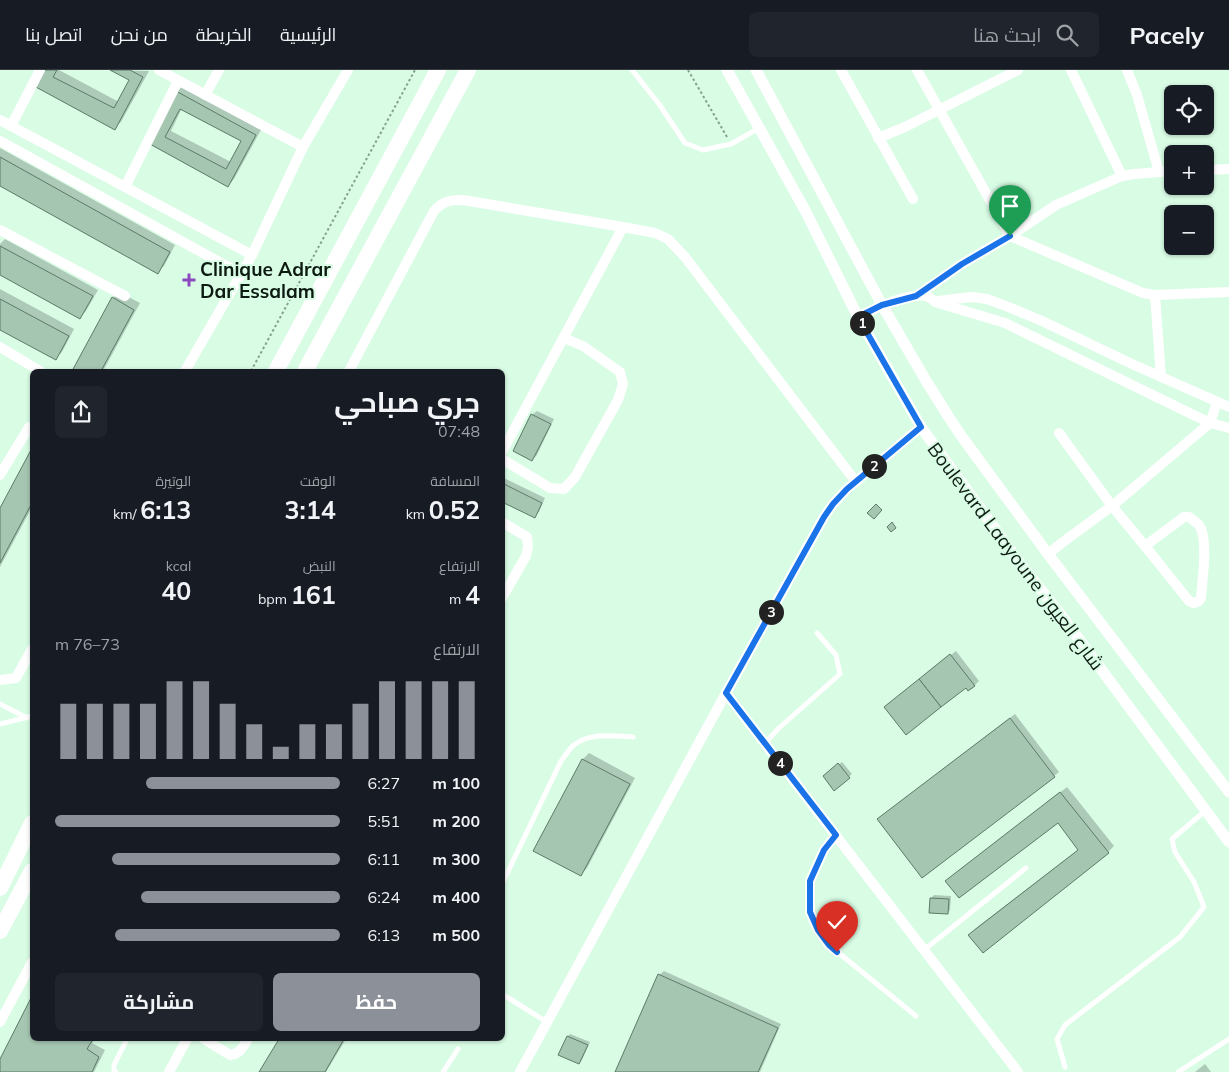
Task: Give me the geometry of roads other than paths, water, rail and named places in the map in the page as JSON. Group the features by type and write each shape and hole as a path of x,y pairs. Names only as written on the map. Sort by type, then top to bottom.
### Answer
{"highway":[{"path":"277,369 438,70"},
{"path":"306,369 468,70"},
{"path":"0,888 30,827"},
{"path":"0,931 30,875"}],"street":[{"path":"11,126 40,70"},
{"path":"158,70 303,147"},
{"path":"205,95 220,70"},
{"path":"186,369 252,255 303,147 348,70"},
{"name":"Boulevard Laayoune شارع العيون","path":"727,70 806,212 858,317 921,427 1020,563 1061,615 1229,842"},
{"name":"Boulevard Laayoune شارع العيون","path":"756,70 882,305 953,423 1048,554 1229,792"},
{"path":"841,70 913,199"},
{"path":"917,70 1010,236 1143,293 1155,295 1229,292"},
{"path":"878,138 905,127 1018,70"},
{"path":"1071,70 1122,176"},
{"path":"1127,70 1137,95 1159,172"},
{"path":"125,187 178,81"},
{"path":"0,120 252,255"},
{"path":"0,141 241,274"},
{"path":"1214,170 1229,169"},
{"path":"916,296 962,264 1010,236 1056,205 1122,176 1164,172"},
{"path":"350,369 434,211 440,205 454,200 463,200 623,227 662,236 675,246 856,482"},
{"path":"505,446 623,227"},
{"path":"0,230 125,296"},
{"path":"1155,295 1161,377"},
{"path":"858,317 882,305 916,296 926,296 935,302 1005,323 1210,423 1229,428"},
{"path":"935,302 971,297 987,299 1042,321 1229,407"},
{"path":"505,461 550,488 564,489 575,477 618,400 623,384 620,372 584,346 564,338"},
{"path":"0,347 37,369"},
{"path":"1048,554 1112,506 1210,423 1217,402"},
{"path":"520,1072 824,517 838,497 921,427"},
{"path":"0,475 30,428"},
{"path":"1059,433 1112,506 1189,601 1199,602 1201,598 1205,552 1199,525 1189,517 1184,517 1145,546"},
{"path":"505,524 527,537 528,547 526,556 505,593"},
{"path":"0,680 16,678 30,653"},
{"path":"726,693 1018,1072"},
{"path":"0,1022 30,966"},
{"path":"170,1071 186,1041"},
{"path":"207,1041 230,1056 242,1050 247,1041"}],"lane":[{"path":"632,70 685,143 703,150 731,144 759,128"},
{"path":"765,743 779,728 840,674 836,655 817,633"},
{"path":"0,704 30,717"},
{"path":"0,724 30,717"},
{"path":"505,878 561,761 574,745 586,738 609,736 633,737"},
{"path":"1065,1067 1056,1039 1065,1025 1180,937 1204,907 1194,882 1175,852 1172,839 1205,810"},
{"path":"836,835 824,850 810,881 810,912 818,930 829,945 916,1016"},
{"path":"924,950 1026,868"},
{"path":"505,996 547,1023"},
{"path":"1178,1072 1229,1039"},
{"path":"116,1072 114,1071 114,1065 126,1041"},
{"path":"444,1072 458,1049"}],"place":[{"name":"Clinique Adrar Dar Essalam","path":"189,280"}]}
